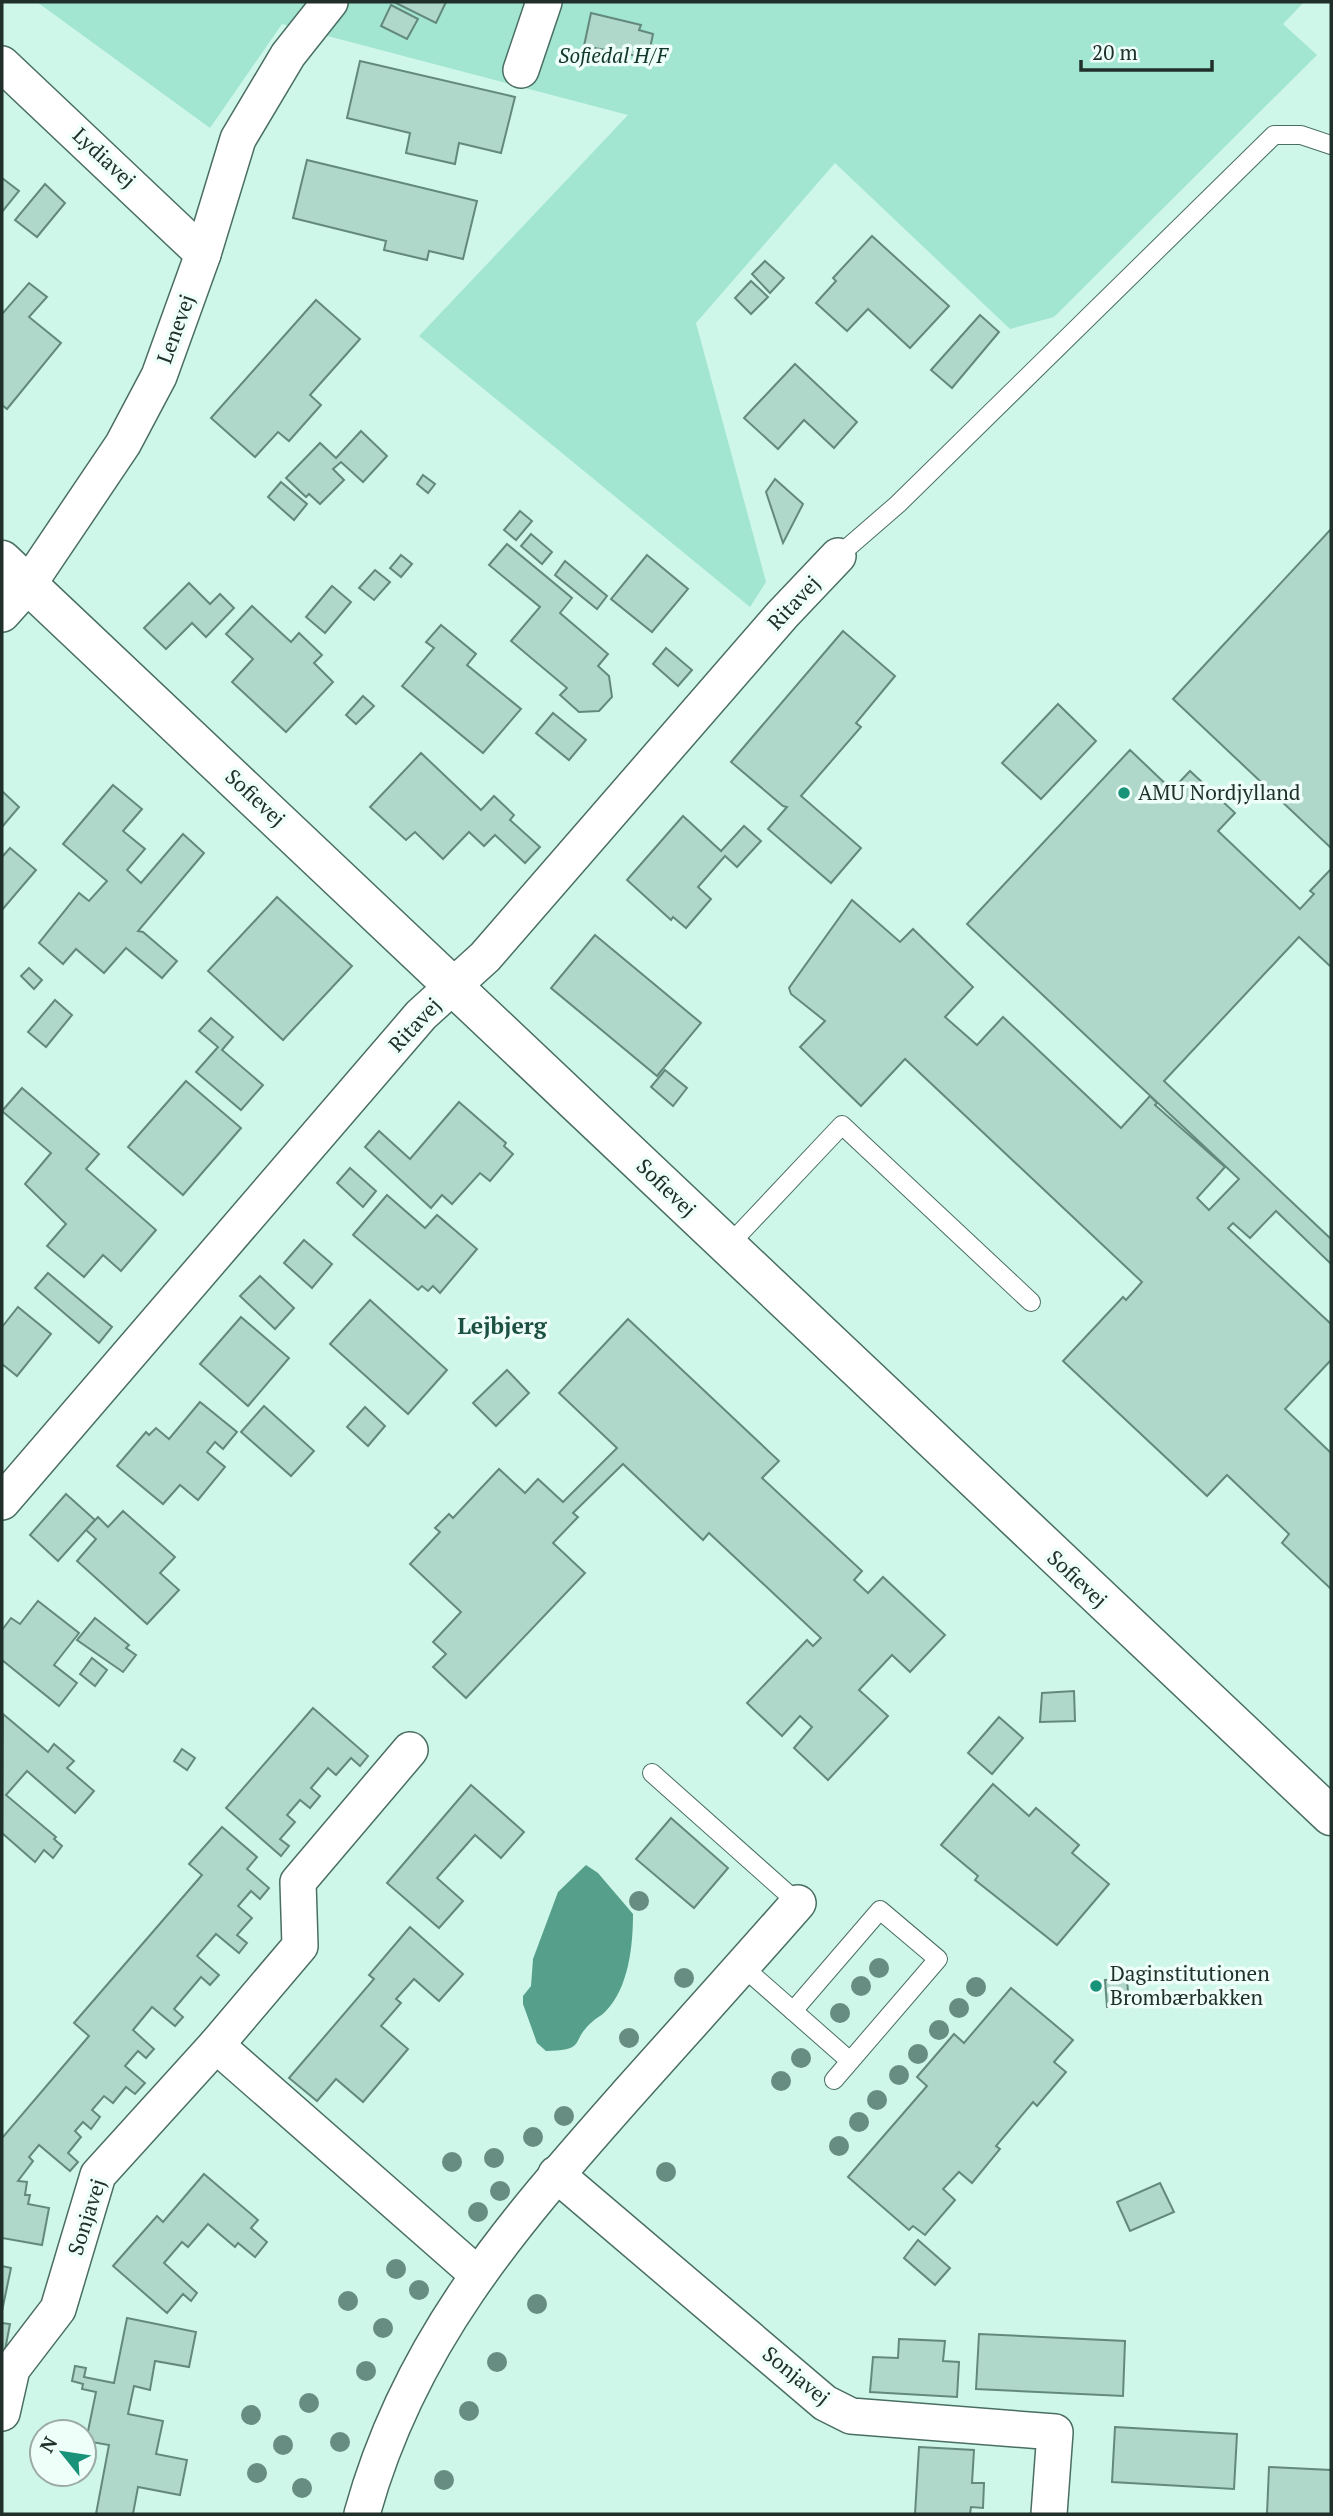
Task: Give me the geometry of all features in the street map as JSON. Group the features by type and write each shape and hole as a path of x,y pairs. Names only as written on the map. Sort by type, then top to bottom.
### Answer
{"street":[{"name":"Lenevej","path":"2,614 15,572 123,444 159,376 203,254 238,139 288,55 330,2"},
{"path":"521,70 544,2"},
{"name":"Lydiavej","path":"2,64 203,254"},
{"name":"Ritavej","path":"2,1502 421,1015 485,957 782,615 838,556"},
{"name":"Sofievej","path":"15,572 1331,1816"},
{"name":"Sonjavej","path":"2,2413 12,2369 58,2309 98,2175 216,2045 300,1946 298,1882 410,1750"},
{"path":"362,2514 397,2411 426,2353 477,2274 556,2175 798,1903"},
{"path":"216,2045 477,2274"},
{"name":"Sonjavej","path":"556,2175 825,2403 851,2416 1055,2431 1049,2514"}],"lane":[{"path":"838,556 898,504 1274,135 1301,135 1331,145"},
{"path":"727,1247 842,1125 1031,1302"},
{"path":"652,1773 798,1903"},
{"path":"793,2011 880,1910 938,1959 834,2080"},
{"path":"742,1966 850,2061"}],"green space":[{"name":"Sofiedal H/F","path":"37,2 1304,2 1283,24 1317,55 1054,317 1010,329 835,163 696,323 766,582 750,607 419,336 628,115 282,24 210,128"}],"shaded area":[{"path":"586,1865 598,1873 633,1914 628,1966 620,1991 613,2002 585,2029 576,2044 568,2049 546,2051 537,2043 523,2004 523,1996 531,1986 533,1959 558,1892"}],"building":[{"path":"394,2 446,2 436,23"},
{"path":"391,5 418,19 407,39 381,26"},
{"path":"591,13 641,25 639,30 653,34 648,58 584,46"},
{"path":"360,61 515,97 501,153 459,143 455,164 406,153 410,133 347,118"},
{"path":"307,160 477,201 463,259 429,251 427,260 384,250 386,241 293,218"},
{"path":"2,178 19,191 2,212"},
{"path":"45,184 65,203 37,237 15,220"},
{"path":"872,236 949,306 910,348 868,309 847,331 816,303 836,281 833,278"},
{"path":"765,261 784,278 770,293 752,274"},
{"path":"751,281 768,297 751,314 735,298"},
{"path":"29,283 47,297 29,317 61,343 7,409 2,405 2,314"},
{"path":"316,300 360,339 310,395 321,405 289,441 278,432 255,457 211,418"},
{"path":"980,315 999,332 952,388 931,370"},
{"path":"795,364 857,422 834,448 804,420 778,449 744,418"},
{"path":"361,431 387,456 363,482 341,462 333,469 344,480 320,504 309,494 306,497 286,478 320,443 336,458"},
{"path":"423,475 435,484 428,493 417,484"},
{"path":"775,479 803,504 783,543 766,492"},
{"path":"281,482 307,504 294,520 268,497"},
{"path":"520,511 532,521 516,540 504,530"},
{"path":"1331,529 1331,848 1173,699"},
{"path":"531,534 552,552 542,564 521,546"},
{"path":"507,544 572,598 560,613 608,654 598,666 609,676 612,697 599,711 579,712 560,695 567,688 511,641 540,607 489,565"},
{"path":"401,555 412,564 401,577 390,568"},
{"path":"647,555 688,589 652,632 611,599"},
{"path":"565,561 607,596 597,609 555,575"},
{"path":"375,570 390,582 374,600 359,588"},
{"path":"189,583 210,604 220,594 234,608 206,637 192,623 166,649 144,628"},
{"path":"332,586 351,602 325,633 306,617"},
{"path":"252,606 291,642 299,633 322,655 314,663 333,682 286,732 232,682 253,659 226,634"},
{"path":"441,625 476,654 467,665 521,709 483,753 402,686 434,648 426,642"},
{"path":"843,631 895,676 856,723 861,727 801,796 861,848 831,883 768,829 787,807 731,762"},
{"path":"666,648 692,670 678,686 653,664"},
{"path":"363,696 374,706 356,724 346,715"},
{"path":"1058,704 1096,741 1041,799 1002,763"},
{"path":"553,713 586,740 569,760 536,733"},
{"path":"1130,750 1172,790 1190,771 1235,813 1218,831 1300,909 1314,894 1310,891 1331,869 1331,967 1299,937 1164,1081 1331,1239 1331,1264 1276,1211 1250,1238 1233,1223 1228,1228 1331,1324 1331,1360 1285,1409 1331,1453 1331,1589 1282,1543 1289,1534 1227,1475 1207,1496 1063,1361 1123,1297 1126,1300 1142,1282 905,1059 861,1106 800,1047 825,1021 791,994 789,988 852,900 900,942 913,929 973,987 945,1017 977,1045 1003,1017 1121,1128 1150,1096 1157,1103 1155,1105 1225,1167 1197,1198 1209,1210 1239,1179 967,924"},
{"path":"421,753 481,810 494,796 514,815 510,820 540,847 525,863 495,835 484,846 469,832 443,859 415,832 406,840 370,807"},
{"path":"113,785 142,809 123,831 145,849 127,870 141,883 183,834 204,853 138,931 143,932 177,961 162,978 126,948 104,973 76,949 63,964 39,943 79,893 89,901 107,881 63,844"},
{"path":"2,791 19,807 2,827"},
{"path":"683,816 721,851 744,826 761,841 737,867 725,856 698,887 711,899 686,928 673,917 671,920 627,880"},
{"path":"10,848 36,870 2,910 2,857"},
{"path":"277,897 352,966 283,1040 208,971"},
{"path":"595,935 701,1023 657,1076 551,988"},
{"path":"29,968 42,980 34,989 21,976"},
{"path":"55,1000 72,1015 46,1047 28,1032"},
{"path":"211,1018 233,1037 222,1050 263,1085 241,1110 196,1072 218,1047 199,1031"},
{"path":"665,1070 687,1088 673,1106 651,1087"},
{"path":"186,1081 241,1128 183,1195 128,1147"},
{"path":"22,1088 99,1154 86,1169 156,1230 121,1271 103,1255 84,1277 47,1246 66,1224 25,1184 51,1153 2,1111"},
{"path":"459,1102 506,1143 504,1146 513,1154 490,1181 480,1173 452,1204 442,1195 431,1208 365,1147 379,1131 410,1159"},
{"path":"350,1168 376,1191 363,1207 337,1183"},
{"path":"387,1195 425,1228 437,1215 477,1249 440,1293 433,1286 428,1291 422,1286 418,1290 353,1235"},
{"path":"304,1240 332,1264 312,1288 284,1263"},
{"path":"48,1273 112,1327 99,1343 35,1288"},
{"path":"260,1276 294,1308 275,1329 240,1296"},
{"path":"370,1300 447,1370 408,1414 330,1344"},
{"path":"18,1307 51,1334 17,1376 2,1364 2,1327"},
{"path":"241,1317 289,1358 248,1406 200,1364"},
{"path":"628,1319 779,1461 762,1478 862,1571 854,1580 868,1593 883,1577 945,1635 910,1672 892,1655 859,1690 888,1716 828,1780 794,1748 812,1727 800,1716 782,1736 747,1703 807,1640 813,1646 821,1638 709,1533 703,1540 623,1464 573,1513 578,1517 553,1543 585,1573 466,1698 433,1667 446,1654 433,1642 461,1612 410,1564 440,1532 435,1528 449,1514 453,1518 499,1469 525,1493 538,1479 563,1502 617,1448 559,1393"},
{"path":"507,1370 529,1393 496,1426 473,1403"},
{"path":"200,1402 237,1432 223,1449 215,1442 207,1452 225,1467 198,1500 180,1485 163,1504 117,1466 146,1432 149,1435 156,1428 169,1439"},
{"path":"264,1406 314,1451 291,1476 241,1432"},
{"path":"365,1407 385,1426 368,1446 347,1427"},
{"path":"66,1494 95,1520 58,1561 30,1535"},
{"path":"123,1511 175,1557 160,1573 179,1590 147,1624 77,1561 96,1539 86,1530 98,1517 108,1527"},
{"path":"38,1601 79,1633 54,1665 77,1683 59,1706 2,1660 2,1630 11,1618 20,1624"},
{"path":"95,1618 129,1645 126,1648 136,1655 123,1672 77,1640"},
{"path":"92,1658 107,1670 95,1686 80,1674"},
{"path":"1074,1691 1075,1721 1040,1722 1042,1693"},
{"path":"313,1708 368,1756 360,1766 351,1758 336,1775 328,1768 311,1788 320,1796 310,1808 300,1800 287,1815 295,1822 280,1839 289,1846 281,1856 226,1808"},
{"path":"3,1714 48,1752 54,1744 74,1761 67,1768 94,1791 75,1813 27,1771 6,1795 56,1837 54,1839 62,1846 53,1858 44,1850 35,1862 2,1833"},
{"path":"999,1717 1023,1738 992,1774 968,1753"},
{"path":"182,1749 195,1758 187,1770 174,1761"},
{"path":"993,1784 1029,1816 1036,1808 1079,1845 1072,1853 1109,1884 1057,1945 975,1880 978,1876 941,1845"},
{"path":"471,1785 524,1832 501,1858 475,1835 437,1878 463,1901 439,1928 387,1883"},
{"path":"671,1818 728,1868 694,1908 636,1859"},
{"path":"222,1827 257,1857 247,1869 269,1888 260,1899 251,1891 238,1906 252,1918 237,1935 247,1943 239,1953 216,1934 197,1956 219,1975 210,1985 201,1977 174,2009 183,2017 175,2026 152,2007 133,2030 154,2049 146,2058 138,2051 125,2066 145,2083 135,2094 126,2087 113,2103 104,2096 92,2110 100,2117 91,2129 83,2122 75,2131 81,2137 68,2153 78,2162 70,2171 39,2145 29,2157 33,2161 18,2181 27,2182 25,2195 30,2195 28,2204 49,2208 42,2245 2,2238 2,2138 89,2036 74,2023 202,1875 189,1864"},
{"path":"410,1927 463,1974 439,2001 414,1979 396,1999 401,2003 381,2026 408,2049 363,2102 336,2079 317,2101 289,2078 374,1979 369,1975"},
{"path":"1127,1979 1129,2005 1107,2007 1105,1980"},
{"path":"1011,1988 1073,2040 1054,2062 1066,2072 1037,2106 1033,2102 996,2146 1000,2149 972,2183 959,2172 943,2189 955,2200 925,2235 913,2226 909,2230 848,2177 927,2086 917,2077 954,2034 964,2043"},
{"path":"204,2174 258,2220 251,2228 267,2242 255,2257 238,2243 235,2247 208,2224 188,2247 182,2242 164,2263 197,2293 191,2301 183,2294 167,2313 113,2266 157,2216 163,2222"},
{"path":"1160,2183 1174,2212 1130,2231 1117,2202"},
{"path":"918,2240 950,2268 935,2285 904,2258"},
{"path":"2,2266 11,2268 2,2311"},
{"path":"127,2318 196,2332 189,2367 155,2361 150,2390 134,2386 128,2414 163,2421 156,2454 187,2460 180,2495 138,2487 133,2514 96,2514 109,2445 98,2443 98,2418 91,2418 96,2392 82,2389 83,2384 72,2381 75,2366 86,2368 84,2377 114,2383"},
{"path":"2,2323 10,2324 2,2366"},
{"path":"979,2334 1125,2341 1123,2396 976,2389"},
{"path":"899,2339 945,2341 943,2361 959,2362 957,2397 870,2392 873,2357 898,2358"},
{"path":"1115,2427 1237,2434 1234,2489 1112,2482"},
{"path":"919,2447 974,2450 972,2483 984,2483 983,2508 971,2507 970,2514 915,2514"},
{"path":"1269,2467 1331,2470 1331,2514 1267,2514"}],"place":[{"name":"AMU Nordjylland","path":"1124,793"},
{"name":"Daginstitutionen Brombærbakken","path":"1096,1986"}],"district":[{"name":"Lejbjerg","path":"502,1326"}]}
